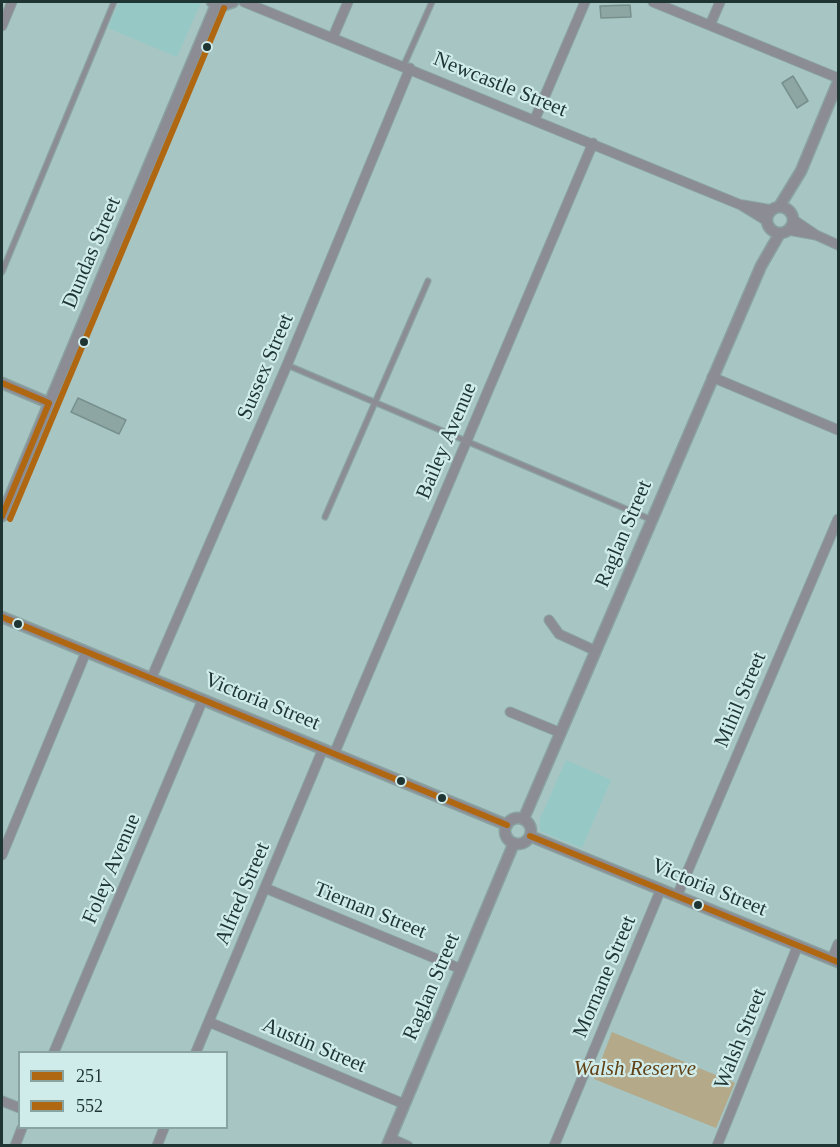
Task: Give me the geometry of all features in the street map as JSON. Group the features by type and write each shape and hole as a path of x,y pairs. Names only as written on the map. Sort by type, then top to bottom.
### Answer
{"street":[{"path":"2,26 12,2"},
{"path":"214,3 225,6 233,2"},
{"name":"Newcastle Street","path":"244,2 741,205 776,228 816,235 838,245"},
{"path":"333,37 348,2"},
{"path":"535,119 585,2"},
{"path":"653,2 838,80 801,171 792,215 776,228"},
{"path":"710,25 720,2"},
{"name":"Dundas Street","path":"2,516 214,3"},
{"name":"Sussex Street","path":"151,679 287,365 407,67"},
{"name":"Bailey Avenue","path":"334,754 593,143"},
{"path":"776,228 775,208 801,171"},
{"name":"Newcastle Street","path":"741,205 775,208"},
{"path":"775,208 792,215"},
{"name":"Newcastle Street","path":"792,215 816,235"},
{"name":"Raglan Street","path":"524,818 776,228"},
{"path":"712,377 838,430"},
{"path":"2,383 49,403"},
{"name":"Mihil Street","path":"677,896 838,519"},
{"name":"Victoria Street","path":"2,617 507,825"},
{"path":"549,620 559,634 596,651"},
{"path":"2,855 86,652"},
{"name":"Foley Avenue","path":"55,1051 203,699"},
{"path":"510,712 561,733"},
{"name":"Alfred Street","path":"197,1051 323,749"},
{"path":"516,818 524,818 531,826 530,836 525,842 513,843 506,833 507,825 516,818"},
{"name":"Victoria Street","path":"530,836 835,961"},
{"name":"Raglan Street","path":"388,1142 513,843"},
{"name":"Tiernan Street","path":"265,888 461,969"},
{"name":"Mornane Street","path":"554,1146 661,889"},
{"path":"835,961 838,944"},
{"name":"Walsh Street","path":"717,1146 798,945"},
{"name":"Austin Street","path":"209,1022 404,1104"},
{"path":"2,1101 18,1107"},
{"path":"15,1146 22,1129"},
{"path":"157,1146 164,1129"},
{"path":"388,1142 408,1146"}],"lane":[{"path":"2,272 114,2"},
{"path":"407,67 432,2"},
{"path":"326,517 428,281"},
{"path":"287,365 652,520"}],"shaded area":[{"path":"119,2 201,2 177,57 108,28"},
{"path":"566,760 611,780 582,848 540,831 540,819"}],"green space":[{"name":"Walsh Reserve","path":"612,1032 735,1083 716,1128 594,1079"}],"building":[{"path":"630,5 631,17 601,18 600,6"},
{"path":"793,76 808,101 797,108 782,83"},
{"path":"78,398 126,420 119,434 71,412"}],"transit line":[{"name":"552","path":"10,519 224,8"},
{"name":"251","path":"2,383 49,403"},
{"name":"251","path":"2,516 49,403"},
{"name":"251","path":"2,617 507,825"},
{"name":"251","path":"530,836 838,962"}]}
